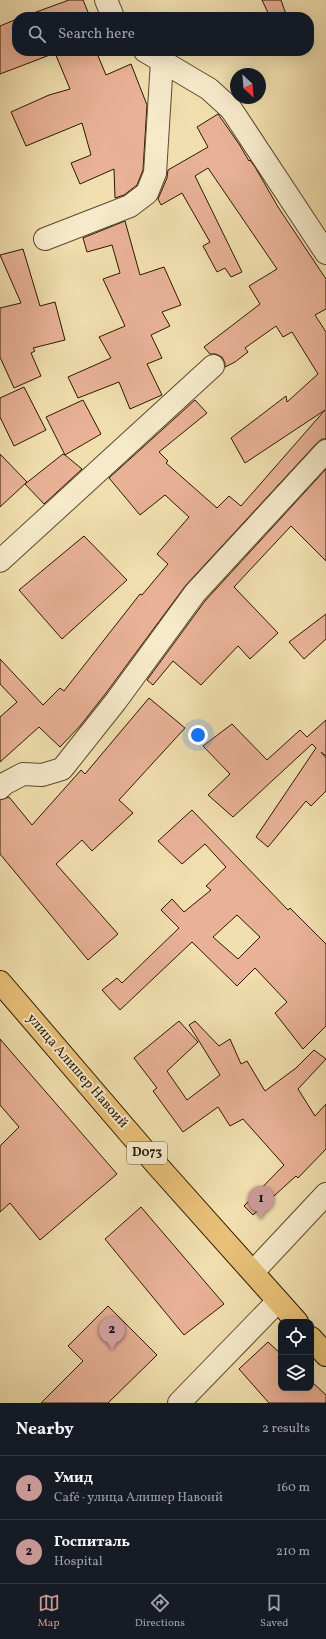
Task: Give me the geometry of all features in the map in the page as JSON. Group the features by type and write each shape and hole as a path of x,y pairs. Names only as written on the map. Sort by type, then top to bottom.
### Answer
{"main road":[{"name":"улица Алишер Навоий","path":"0,982 156,1164 294,1319"},
{"path":"314,1341 326,1355"}],"street":[{"path":"106,0 111,12"},
{"path":"45,239 130,206 147,193 155,173 154,56"},
{"path":"154,56 210,90 231,109 326,252"},
{"path":"0,561 213,366"},
{"path":"0,788 4,784 23,774 42,775 62,769 116,701 195,593 326,450"},
{"path":"253,1272 326,1194"},
{"path":"179,1403 278,1301"}],"building":[{"path":"69,0 83,0 88,12 36,12"},
{"path":"262,0 281,0 285,12 268,12"},
{"path":"12,21 12,56 47,56 0,74 0,26"},
{"path":"56,56 98,56 106,75 131,64 147,105 143,170 137,185 124,195 115,198 114,169 80,184 71,163 91,155 82,123 26,146 11,112 49,95 70,89"},
{"path":"218,114 249,161 250,160 255,167 278,207 326,279 326,309 315,315 326,332 326,439 322,439 317,443 186,585 106,693 80,726 60,747 39,727 0,762 0,717 17,702 0,684 0,659 43,705 60,688 64,691 140,594 142,595 168,564 157,554 189,517 165,495 140,515 109,478 195,400 207,413 159,452 168,461 166,463 217,508 229,496 241,506 325,410 245,463 231,438 286,396 287,402 318,374 292,332 283,337 276,326 245,348 248,352 235,362 225,367 222,357 216,354 210,354 204,347 260,304 249,286 277,269 208,168 195,176 242,272 231,277 225,268 217,272 203,246 210,242 182,193 161,205 158,199 167,178 168,170 208,147 197,127"},
{"path":"125,221 140,275 164,267 181,305 162,312 170,326 151,335 162,358 147,364 162,395 130,409 119,382 78,398 68,377 111,358 99,337 125,326 103,279 120,273 112,245 87,252 83,238"},
{"path":"23,249 40,306 55,302 65,340 33,348 35,351 31,353 41,376 14,388 0,357 0,308 21,303 0,255"},
{"path":"24,387 46,430 14,446 0,417 0,398"},
{"path":"83,400 101,434 65,455 46,417"},
{"path":"0,454 27,482 0,507"},
{"path":"63,454 82,469 44,504 25,484"},
{"path":"326,469 326,561 291,526 234,587 278,633 250,659 238,646 201,685 173,661 153,685 147,680 205,601"},
{"path":"84,536 127,580 62,639 19,590"},
{"path":"326,614 326,639 304,659 289,642"},
{"path":"149,698 185,728 119,800 133,813 92,851 82,840 56,864 118,934 88,960 0,854 0,800 9,797 32,825 81,770 85,774"},
{"path":"326,720 326,756 321,752 326,758 326,791 311,806 306,801 268,847 256,837 316,748 312,744 233,817 208,795 230,774 203,746 232,724 267,760 300,730 307,737"},
{"path":"192,810 288,910 290,908 326,944 326,1026 303,1049 275,1013 287,1002 255,968 237,986 192,942 120,1010 102,990 117,978 122,983 179,928 161,910 172,899 184,912 211,890 206,886 226,867 205,844 182,864 158,841","holes":["237,915 260,937 238,959 213,937"]},
{"path":"179,1021 198,1042 167,1071 187,1100 220,1075 189,1025 195,1021 219,1046 230,1039 241,1064 247,1061 265,1091 296,1068 314,1050 326,1059 298,1089 315,1116 326,1104 326,1149 298,1178 296,1176 253,1215 244,1206 284,1165 243,1119 230,1126 218,1107 183,1132 153,1091 157,1088 134,1058"},
{"path":"0,1039 117,1174 40,1240 10,1203 0,1212 0,1146 19,1127 0,1105"},
{"path":"141,1207 224,1304 184,1335 105,1239"},
{"path":"108,1306 157,1355 108,1403 41,1403 83,1361 68,1346"},
{"path":"268,1342 278,1351 278,1391 314,1391 314,1384 326,1395 326,1403 269,1403 239,1369"}],"place":[{"name":"Умид","path":"261,1219"},
{"name":"Госпиталь","path":"112,1350"}]}
